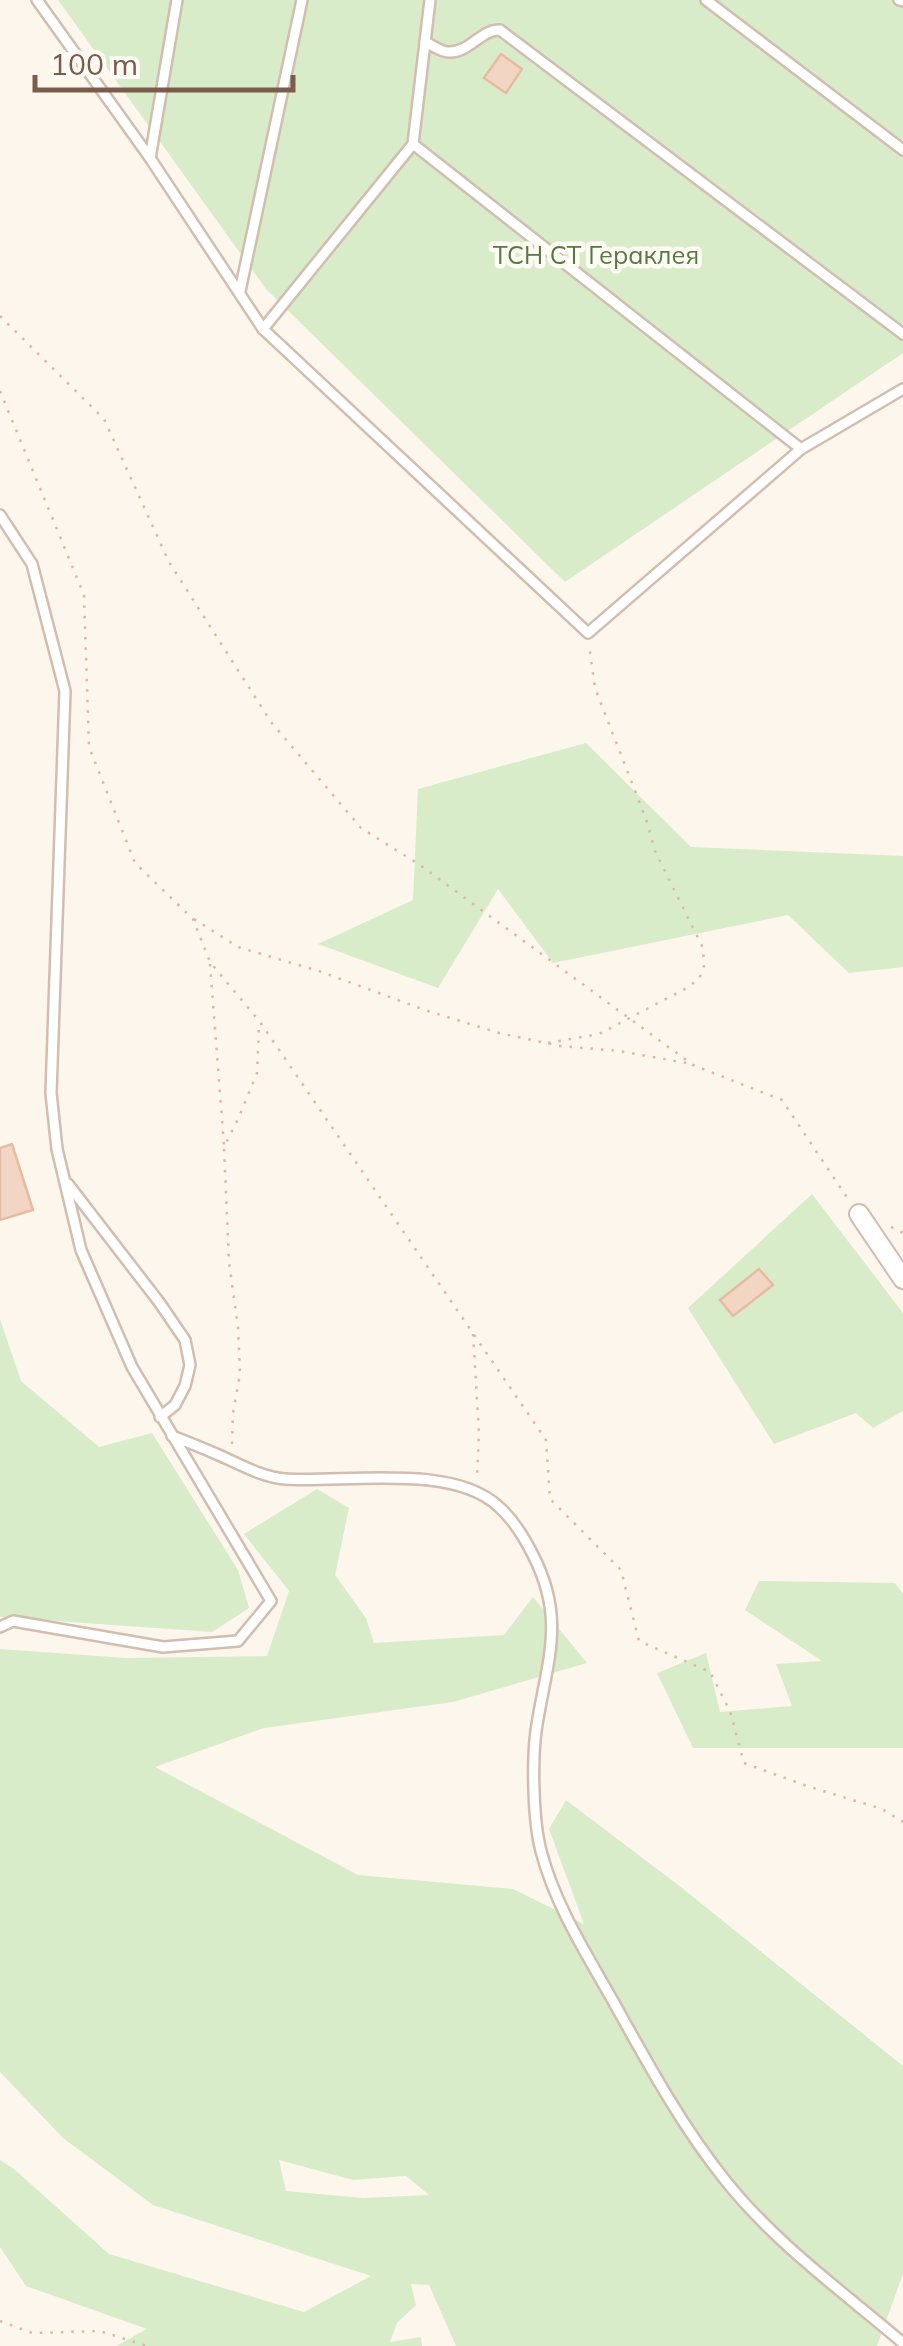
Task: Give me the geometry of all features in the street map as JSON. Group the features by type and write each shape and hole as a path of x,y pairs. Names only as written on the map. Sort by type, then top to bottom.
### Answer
{"street":[{"path":"859,1214 903,1279"}],"lane":[{"path":"37,0 150,158 263,329 588,634 801,449 903,389"},
{"path":"150,158 177,0"},
{"path":"240,291 302,0"},
{"path":"263,329 413,144 430,0"},
{"path":"706,0 903,150"},
{"path":"426,42 446,52 466,48 492,30 500,30 903,334"},
{"path":"413,144 801,449"},
{"path":"0,515 32,564 65,691 50,1093 57,1149 81,1250 132,1368 271,1601 238,1641 163,1647 13,1621 0,1627"},
{"path":"64,1178 184,1340 190,1365 186,1386 175,1405 160,1417"},
{"path":"172,1436 259,1473 284,1478 438,1481 476,1492 497,1504 521,1532 538,1565 552,1607 551,1654 536,1734 534,1782 540,1849 561,1906 670,2102 726,2181 787,2247 903,2343"}],"path":[{"path":"0,316 104,418 169,562 271,722 362,828 420,865 693,1065"},
{"path":"0,391 84,595 89,747 136,863 193,918 238,947 480,1028 548,1043 693,1065 782,1100 859,1214"},
{"path":"548,1043 599,1034 685,989 699,979 704,966 703,948 655,851 594,688 588,634"},
{"path":"193,918 210,962 229,1262 238,1327 240,1374 231,1460"},
{"path":"210,962 260,1022 546,1440 550,1499 621,1570 639,1641 710,1672 730,1711 744,1763 882,1809 903,1822"},
{"path":"224,1148 257,1073 260,1022"},
{"path":"474,1333 476,1492"},
{"path":"0,2322 32,2334 100,2331 147,2346"}],"green space":[{"name":"ТСН СТ Гераклея","path":"58,0 903,0 903,353 565,582 266,289"},
{"path":"586,743 691,847 903,856 903,967 849,973 788,915 553,963 498,889 438,988 318,944 413,900 418,789"},
{"path":"812,1194 903,1313 903,1411 873,1428 856,1413 774,1444 688,1308"},
{"path":"0,1319 21,1381 99,1447 152,1433 238,1570 249,1608 212,1632 0,1617"},
{"path":"317,1489 349,1508 335,1575 366,1618 374,1643 504,1635 533,1597 587,1663 453,1702 264,1728 155,1767 358,1875 513,1889 584,1924 549,1829 566,1800 682,1888 903,2066 903,2274 877,2346 456,2346 429,2285 411,2284 416,2305 397,2323 390,2342 421,2337 422,2346 116,2346 147,2329 26,2286 0,2247 0,2160 109,2254 304,2312 371,2276 153,2205 63,2138 0,2072 0,1649 126,1658 267,1656 289,1591 244,1534","holes":["279,2160 353,2180 406,2176 429,2195 363,2198 286,2191"]},
{"path":"759,1581 895,1583 903,1594 903,1748 693,1748 657,1673 706,1653 720,1712 792,1706 776,1664 822,1661 745,1610"}],"building":[{"path":"501,54 522,69 506,93 484,78"},
{"path":"12,1144 33,1210 0,1220 0,1148"},
{"path":"759,1269 773,1285 733,1316 720,1300"}]}
